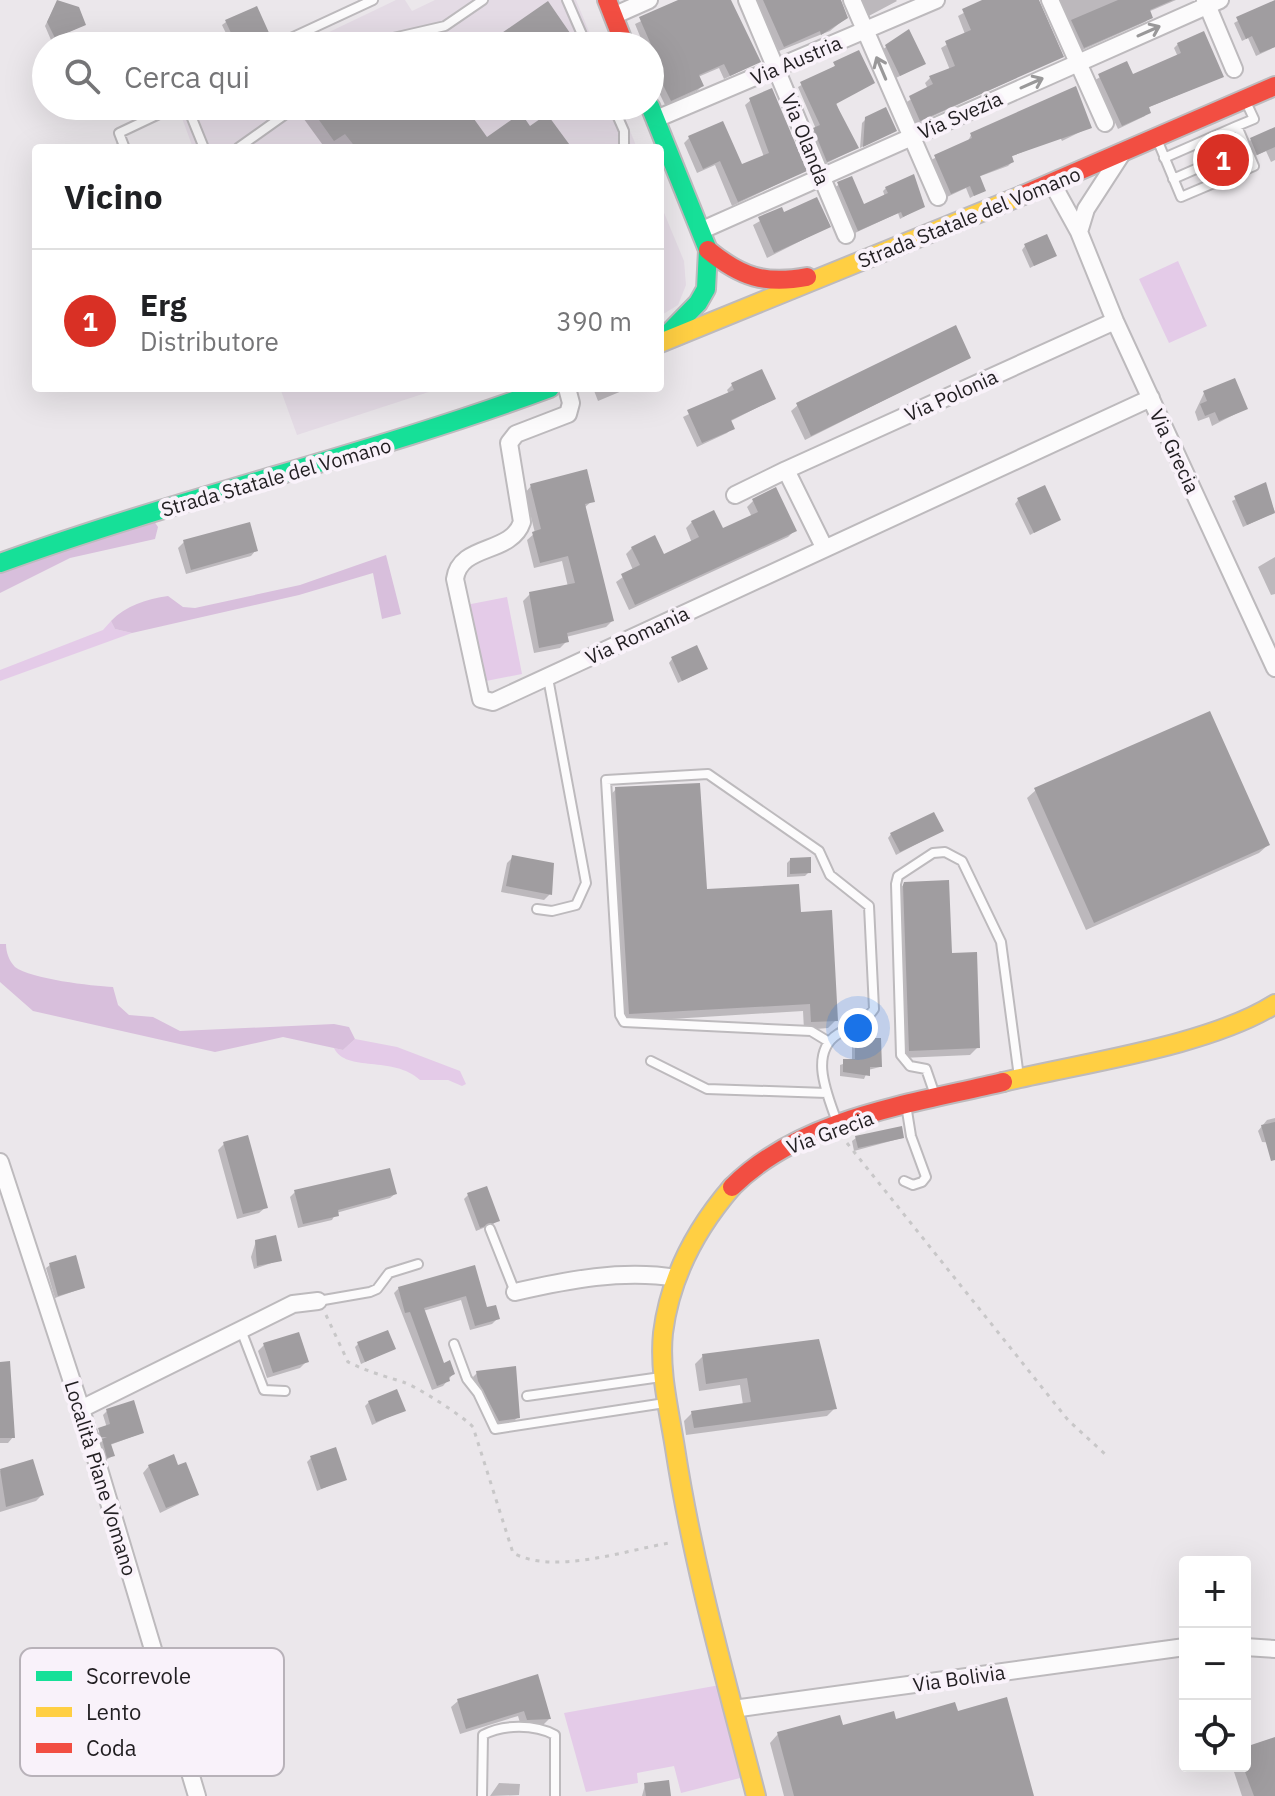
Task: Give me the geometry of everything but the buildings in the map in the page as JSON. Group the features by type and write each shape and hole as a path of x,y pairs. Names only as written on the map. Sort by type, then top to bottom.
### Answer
{"main road":[{"path":"610,8 619,32"},
{"name":"Strada Statale del Vomano","path":"664,341 1157,140 1275,86"},
{"path":"656,120 708,250 709,272 706,289 698,303 664,339"},
{"path":"708,250 727,267 750,280 769,283 838,271"},
{"path":"727,267 735,291 735,313"},
{"path":"709,272 718,295 735,313"},
{"name":"Strada Statale del Vomano","path":"0,563 100,527 431,432 539,392"},
{"name":"Via Grecia","path":"756,1796 689,1539 663,1377 664,1330 677,1278 704,1221 727,1190 785,1146 839,1126 936,1098 1214,1031 1256,1016 1275,1004"}],"street":[{"path":"610,8 649,0"},
{"name":"Via Olanda","path":"747,0 846,235"},
{"path":"852,0 938,197"},
{"name":"Via Austria","path":"664,109 777,68 936,0"},
{"path":"1050,0 1105,123"},
{"path":"1211,2 1234,69"},
{"name":"Via Svezia","path":"700,231 1211,2"},
{"path":"1079,232 1086,209 1121,155"},
{"path":"1076,173 1086,209"},
{"name":"Via Grecia","path":"1052,183 1079,232 1115,321 1275,668"},
{"name":"Via Polonia","path":"735,495 1115,321"},
{"name":"Via Romania","path":"568,392 571,403 568,414 516,434 509,443 522,522 518,533 505,543 464,559 456,568 455,579 481,699 493,702 1151,398"},
{"path":"786,470 824,547"},
{"name":"Località Piane Vomano","path":"0,1162 81,1409 153,1648"},
{"path":"515,1292 565,1280 634,1273 677,1278"},
{"path":"81,1409 293,1304 318,1301"},
{"path":"1251,1647 1275,1649"},
{"name":"Via Bolivia","path":"733,1709 1179,1648"},
{"name":"Località Piane Vomano","path":"191,1776 197,1796"}],"lane":[{"path":"304,32 373,0"},
{"path":"419,32 445,26 483,0"},
{"path":"567,0 581,32"},
{"path":"1164,158 1254,119 1246,100"},
{"path":"123,144 119,133 146,120"},
{"path":"193,120 202,144"},
{"path":"244,144 277,120"},
{"path":"619,120 624,131 624,144"},
{"path":"1157,140 1181,197 1254,166 1237,126"},
{"path":"1173,179 1246,147"},
{"path":"537,909 552,911 576,905 583,897 586,883 548,677"},
{"path":"829,1042 811,1031 624,1022 620,1015 606,780 708,774 819,851 830,875 867,903 872,921 876,1004 870,1015 829,1042 822,1058 827,1093 839,1126"},
{"path":"936,1098 926,1069 910,1066 901,1055 896,884 898,876 933,853 945,852 962,861 1001,942 1020,1077"},
{"path":"651,1061 707,1089 827,1093"},
{"path":"904,1181 913,1185 926,1177 911,1136 907,1106"},
{"path":"490,1229 515,1292"},
{"path":"318,1301 370,1292 377,1289 389,1273 418,1264"},
{"path":"241,1329 264,1390 285,1391"},
{"path":"454,1344 467,1379 478,1393 495,1429 666,1403"},
{"path":"527,1396 663,1377"},
{"path":"482,1796 483,1735 497,1727 545,1729 555,1735 555,1796"}],"path":[{"path":"839,1126 851,1151 1016,1356 1068,1420 1106,1455"},
{"path":"318,1301 348,1362 391,1380 405,1382 459,1413 473,1427 513,1553 530,1562 557,1563 689,1539"}],"shaded area":[{"path":"396,0 405,0 412,11 435,0 576,0 589,32 329,32"},
{"path":"183,120 626,120 635,144 192,144"},
{"path":"664,213 684,261 686,285 678,305 664,314"},
{"path":"1178,261 1207,326 1169,343 1139,279"},
{"path":"281,392 429,392 297,435"},
{"path":"154,521 158,527 155,539 70,558 0,593 0,571"},
{"path":"386,555 401,614 382,619 373,573 299,595 132,633 115,629 111,621 130,607 152,599 168,596 183,607 195,608 300,585"},
{"path":"507,597 522,674 481,682 466,605"},
{"path":"111,621 115,629 132,633 0,681 0,670 103,630"},
{"path":"0,944 6,944 11,962 23,971 62,981 113,987 118,1005 129,1015 153,1017 180,1031 334,1024 349,1027 355,1039 343,1050 283,1037 215,1052 33,1011 0,982"},
{"path":"355,1039 397,1047 460,1071 466,1084 462,1086 448,1080 420,1080 397,1068 349,1060 340,1056 334,1048 343,1050"},
{"path":"720,1685 744,1777 681,1793 674,1766 637,1773 638,1783 586,1792 564,1713"}],"traffic: fast":[{"path":"656,120 708,250 706,289 698,303 664,338"},
{"path":"0,563 539,392"}],"traffic: slow":[{"path":"664,341 1023,195"},
{"path":"1003,1082 1180,1042 1248,1019 1275,1004"},
{"path":"732,1187 696,1237 678,1274 666,1312 662,1362 691,1536 756,1796"}],"traffic: jam":[{"path":"607,0 620,32"},
{"path":"1023,195 1275,86"},
{"path":"708,250 731,267 754,277 778,280 807,277"},
{"path":"732,1187 760,1164 824,1129 895,1107 1003,1082"}],"place":[{"name":"Erg","path":"1223,160"}]}
